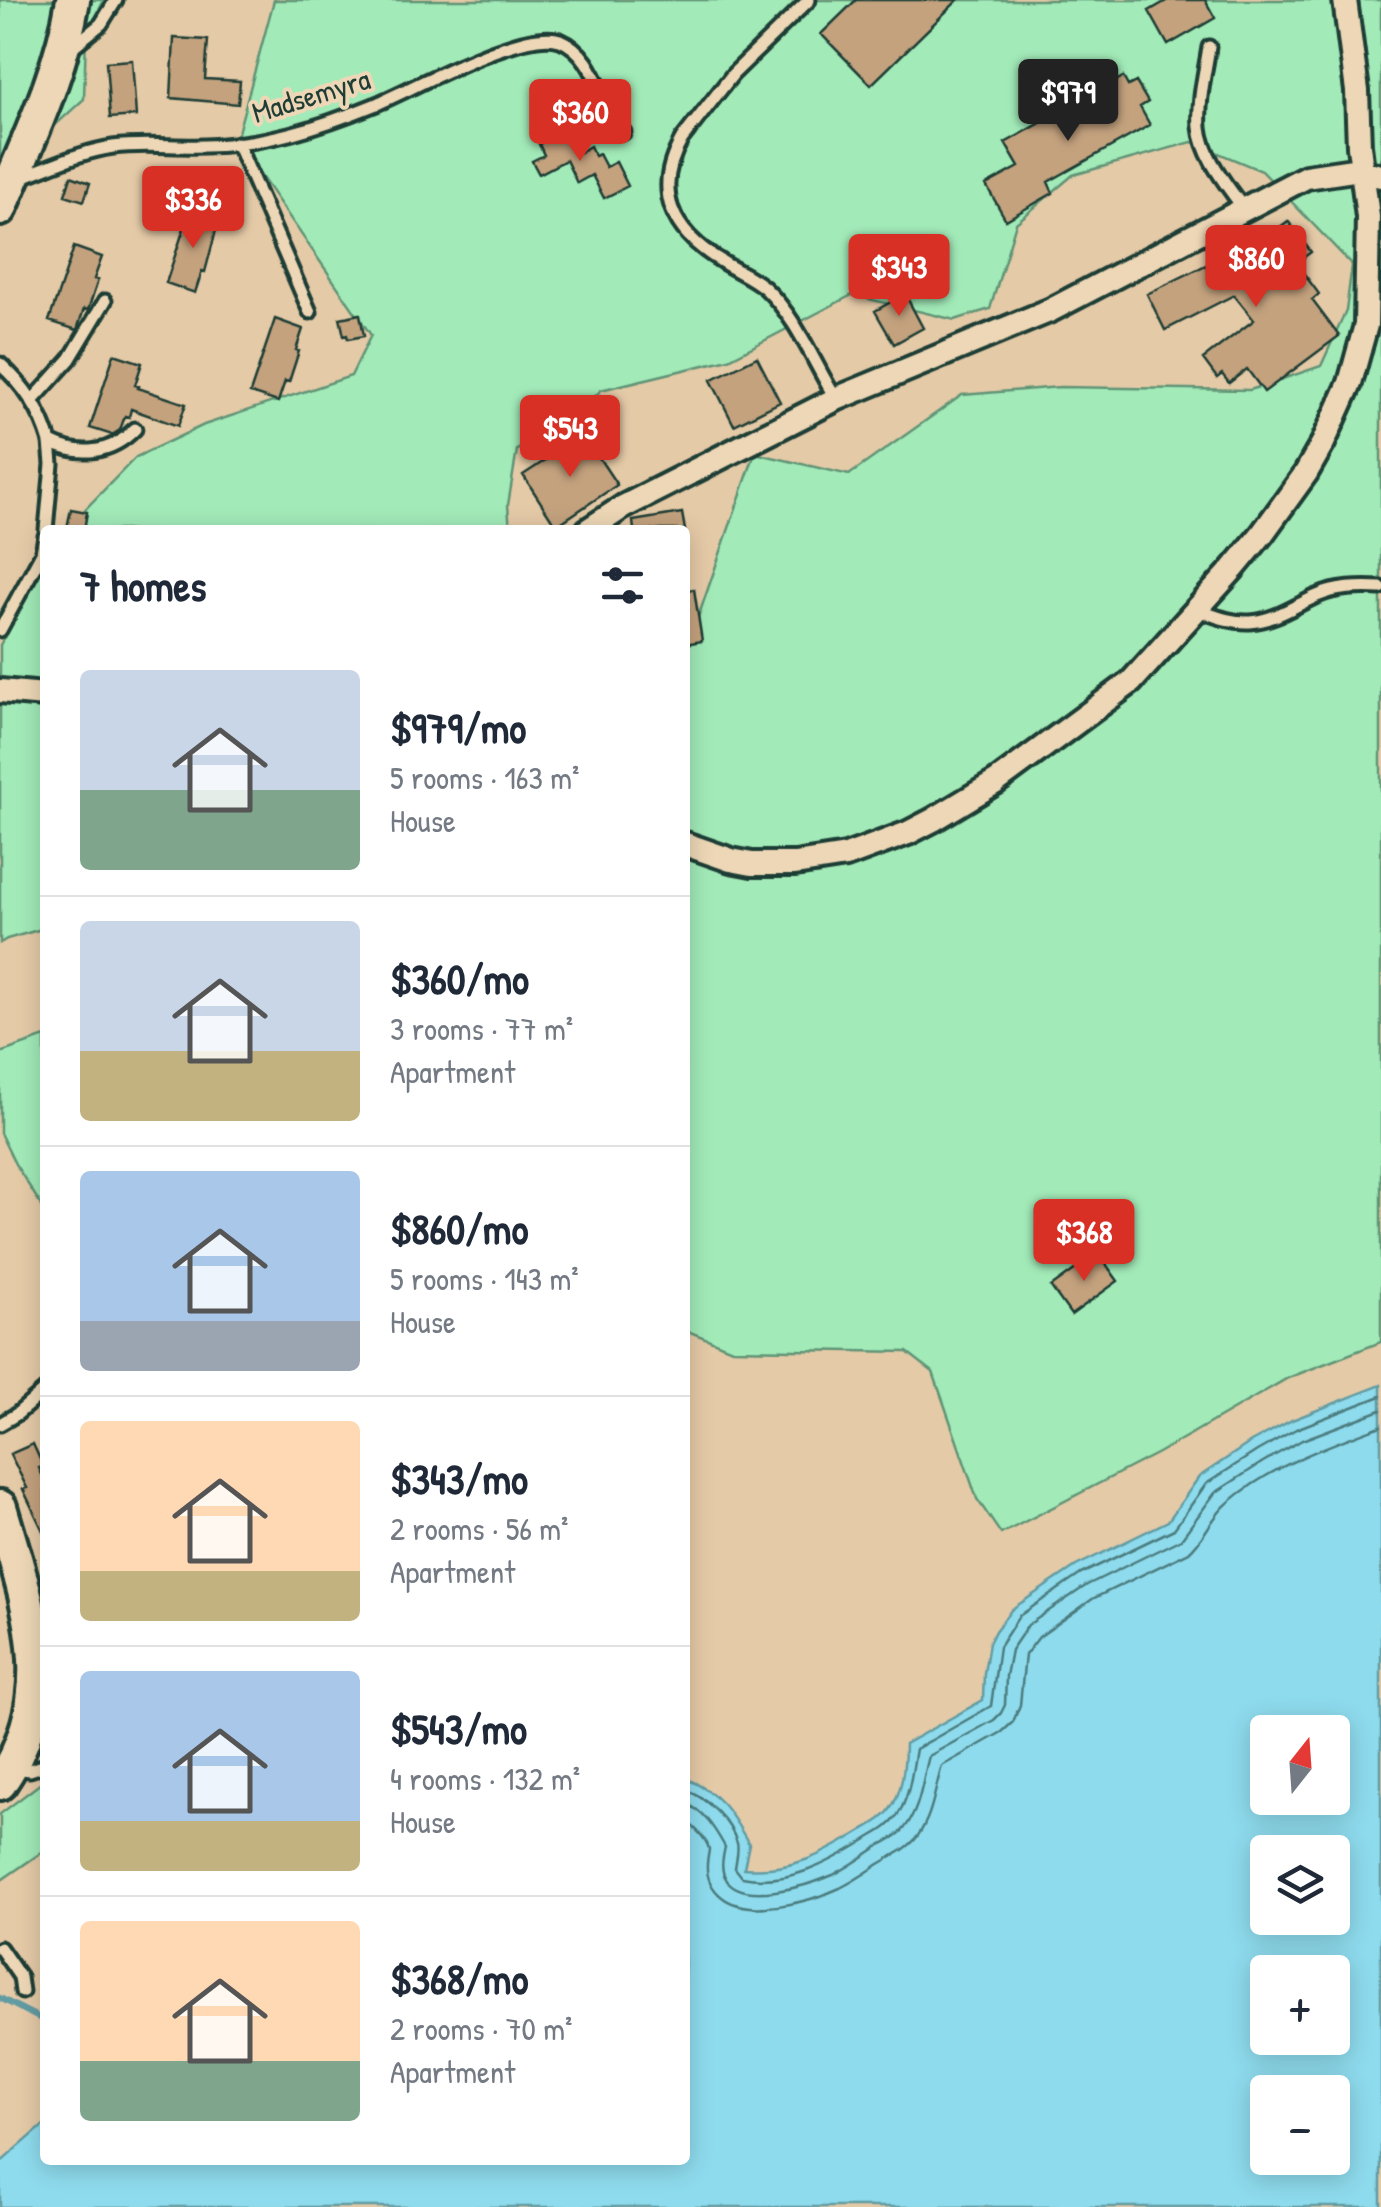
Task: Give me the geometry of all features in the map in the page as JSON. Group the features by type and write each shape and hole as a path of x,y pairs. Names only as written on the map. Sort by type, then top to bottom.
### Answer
{"main road":[{"path":"6,195 62,54 73,0"},
{"path":"0,1506 32,1605 36,1692 27,1733 6,1775"}],"street":[{"path":"690,846 752,864 795,864 846,856 908,833 996,782 1131,682 1233,569 1306,473 1323,444 1350,383 1366,324 1372,174 1359,146 1357,90 1345,0"},
{"path":"596,525 623,507 836,399 1052,310 1306,177 1352,170 1372,174"},
{"path":"0,691 40,695"}],"lane":[{"path":"62,54 100,24 116,0"},
{"path":"810,0 733,74 682,140 668,174 668,200 676,221 688,236 768,291 796,326 836,399"},
{"name":"Madsemyra","path":"6,195 87,152 115,147 206,146 284,136 375,105 522,42 559,40 573,48 588,63 624,132"},
{"path":"1209,48 1200,126 1204,146 1244,211"},
{"path":"237,143 310,312"},
{"path":"33,400 70,359 105,302"},
{"path":"0,364 33,400 50,442 47,525"},
{"path":"50,442 70,452 104,448 122,442 136,430"},
{"path":"0,630 40,558"},
{"path":"1195,608 1228,620 1253,622 1326,592 1381,588"},
{"path":"0,1424 40,1394"},
{"path":"6,1775 40,1767"},
{"path":"0,1948 20,1977 22,1992"}],"green space":[{"path":"0,0 104,0 86,36 84,99 0,176"},
{"path":"274,0 1381,0 1381,1342 1288,1378 1158,1453 1001,1534 977,1499 933,1372 907,1352 732,1349 690,1332 690,641 755,453 849,475 962,395 1060,387 1250,390 1321,366 1346,311 1352,265 1262,171 1192,142 1073,175 1016,223 990,309 955,320 852,295 729,359 601,390 590,402 517,450 508,505 510,525 70,525 136,457 204,425 351,376 371,335 236,140"},
{"path":"40,571 40,929 0,943 0,645"},
{"path":"40,1039 40,1203 0,1133 0,1053"},
{"path":"40,1784 40,1853 0,1881 0,1814"}],"water":[{"path":"1381,1385 1381,2207 0,2207 0,2163 40,2128 40,2165 690,2165 690,1780 716,1797 736,1822 749,1844 744,1868 792,1864 849,1839 880,1820 893,1805 902,1780 905,1744 983,1700 989,1643 1012,1609 1076,1566 1168,1521 1199,1477 1292,1420"}],"building":[{"path":"856,0 958,0 871,85 821,34"},
{"path":"1168,0 1205,0 1215,18 1168,45 1149,11"},
{"path":"174,38 208,40 205,79 240,81 238,104 171,98"},
{"path":"132,60 136,116 110,118 106,62"},
{"path":"1123,77 1128,86 1136,82 1148,102 1140,107 1150,125 1048,182 1053,193 1006,220 986,185 1019,167 1005,143"},
{"path":"564,131 580,152 590,146 606,167 616,162 628,186 604,198 592,175 577,183 566,160 539,174 532,161 544,155 539,144"},
{"path":"71,176 90,183 84,201 65,195"},
{"path":"225,179 235,196 219,206 209,189"},
{"path":"190,210 219,219 205,272 202,271 195,293 166,283"},
{"path":"1288,221 1311,252 1296,263 1319,294 1312,300 1339,336 1264,392 1247,369 1229,383 1222,374 1217,378 1203,359 1254,320 1234,295 1165,330 1147,294 1206,265 1212,278"},
{"path":"74,247 102,257 88,310 84,309 77,330 49,321"},
{"path":"905,294 923,328 894,344 875,311"},
{"path":"360,314 364,336 348,339 340,318"},
{"path":"275,319 303,329 289,382 285,381 278,402 250,393"},
{"path":"114,354 142,363 135,385 138,388 186,404 178,426 131,409 120,430 112,435 90,428"},
{"path":"757,357 780,402 734,425 711,380"},
{"path":"584,435 617,485 555,525 523,475"},
{"path":"71,509 87,512 85,525 68,525"},
{"path":"682,513 684,525 633,525 633,521"},
{"path":"690,589 694,589 702,641 690,643"},
{"path":"1098,1253 1118,1281 1071,1315 1051,1287"},
{"path":"33,1444 40,1459 40,1525 23,1489 27,1488 10,1454"}],"waterway":[{"path":"0,1998 40,2018"}]}
